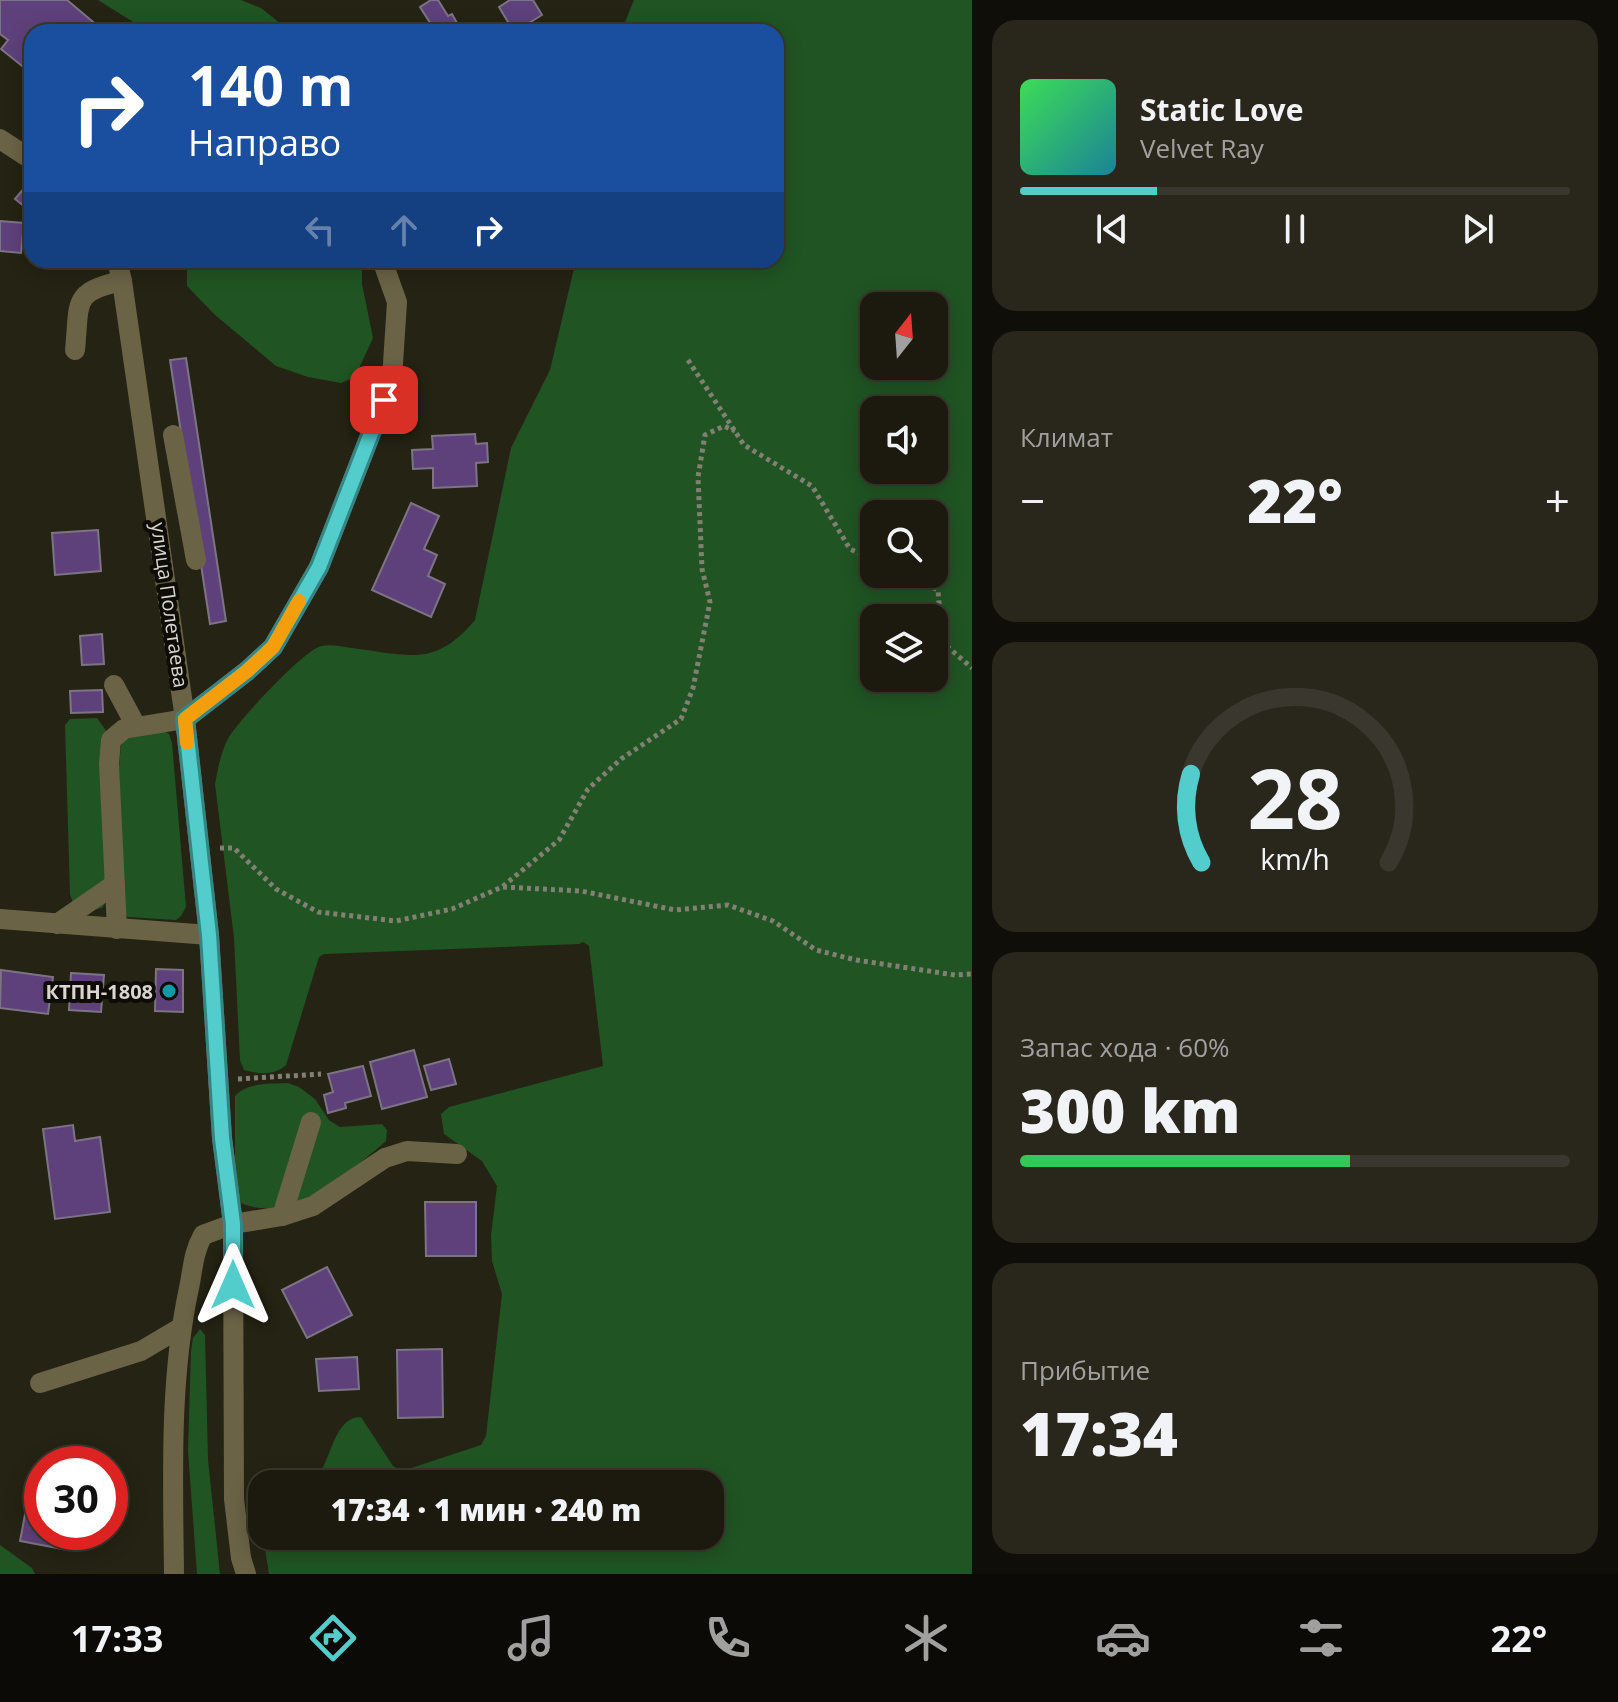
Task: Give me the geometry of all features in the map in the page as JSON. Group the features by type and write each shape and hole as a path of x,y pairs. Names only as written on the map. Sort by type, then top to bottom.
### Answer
{"street":[{"path":"0,139 24,155"},
{"path":"75,350 84,294 123,268"},
{"name":"улица Полетаева","path":"123,268 185,719 209,935 222,1138 233,1224 234,1499 241,1558 246,1574"},
{"path":"117,929 109,764 111,740 124,729 185,719 273,647 319,567 392,379 397,302 385,268"},
{"path":"173,435 196,560"},
{"path":"158,514 186,510"},
{"path":"114,685 136,726"},
{"path":"57,924 115,884"},
{"path":"0,919 209,935"},
{"path":"282,1216 311,1122"},
{"path":"174,1574 173,1452 180,1328 194,1251 203,1235 233,1224 282,1216 313,1206 385,1158 407,1151 457,1154"},
{"path":"40,1383 141,1351 180,1328"}],"path":[{"path":"688,360 744,445 812,486 850,549 860,554"},
{"path":"199,847 234,848 276,889 318,912 354,918 396,921 452,909 502,887 559,840 588,789 621,759 681,719 693,688 710,602 702,569 698,477 705,435 724,426 735,431"},
{"path":"934,588 938,590 942,642 972,668"},
{"path":"502,887 581,891 675,910 728,905 773,921 816,950 870,963 955,975 972,974"},
{"path":"240,1079 321,1074"}],"green space":[{"path":"98,0 241,0 261,8 281,24 136,24"},
{"path":"634,0 972,0 972,1574 269,1574 265,1550 724,1550 724,1470 405,1470 481,1445 486,1436 502,1294 492,1261 491,1235 497,1186 482,1161 444,1134 441,1114 449,1107 603,1066 589,946 583,942 324,954 319,957 286,1065 266,1073 244,1070 240,1060 234,938 215,784 224,748 235,728 272,687 312,651 329,645 420,655 447,646 475,620 511,448 550,370 574,268 784,268 784,24 624,24"},
{"path":"187,268 362,268 362,284 373,338 355,377 341,383 308,377 276,366 214,314 187,286"},
{"path":"97,718 107,732 106,902 102,908 93,910 73,903 70,894 65,725 70,719"},
{"path":"164,731 169,734 172,743 186,907 176,920 127,917 124,913 121,746 125,739"},
{"path":"288,1083 315,1099 329,1120 340,1127 382,1124 387,1130 386,1141 339,1179 300,1201 280,1207 260,1208 241,1203 235,1187 235,1096 253,1086"},
{"path":"200,1329 205,1335 208,1460 220,1574 197,1574 188,1451 191,1351 193,1338"},
{"path":"361,1417 393,1466 400,1470 322,1470 343,1425"},
{"path":"0,1545 32,1568 35,1574 0,1574"}],"building":[{"path":"0,0 67,0 96,24 24,24 24,68 1,49 8,40 0,34"},
{"path":"431,0 438,0 458,24 431,24 420,7"},
{"path":"510,0 533,0 542,15 527,24 509,24 499,7"},
{"path":"24,188 24,206 15,199"},
{"path":"0,221 24,223 21,253 0,251"},
{"path":"186,358 226,621 210,624 170,360"},
{"path":"475,434 476,444 487,443 488,462 476,463 477,486 433,488 433,468 413,469 412,450 433,449 432,436"},
{"path":"411,503 439,516 424,549 437,555 428,576 445,584 431,617 372,590"},
{"path":"98,530 101,571 55,575 52,533"},
{"path":"102,634 104,664 82,665 80,636"},
{"path":"102,690 103,712 71,713 70,691"},
{"name":"КТПН-1808","path":"156,969 183,970 183,1012 155,1011"},
{"path":"1,970 53,977 48,1014 0,1008"},
{"path":"71,973 104,975 101,1012 69,1010"},
{"path":"414,1050 427,1097 382,1109 370,1062"},
{"path":"449,1059 456,1084 431,1090 424,1066"},
{"path":"363,1066 371,1096 345,1103 346,1108 328,1113 324,1095 333,1092 328,1074"},
{"path":"73,1125 75,1141 100,1137 110,1212 55,1219 43,1129"},
{"path":"425,1202 476,1202 476,1256 426,1256"},
{"path":"327,1267 352,1315 307,1338 282,1290"},
{"path":"442,1349 443,1417 398,1418 397,1350"},
{"path":"357,1357 359,1389 319,1391 316,1359"},
{"path":"24,1520 24,1542 20,1541"}],"slow traffic":[{"path":"187,743 185,719 273,647 299,601"}],"place":[{"name":"КТПН-1808","path":"169,991"}],"route":[{"path":"233,1285 233,1224 222,1138 209,935 185,719 273,647 319,567 384,400"}]}
